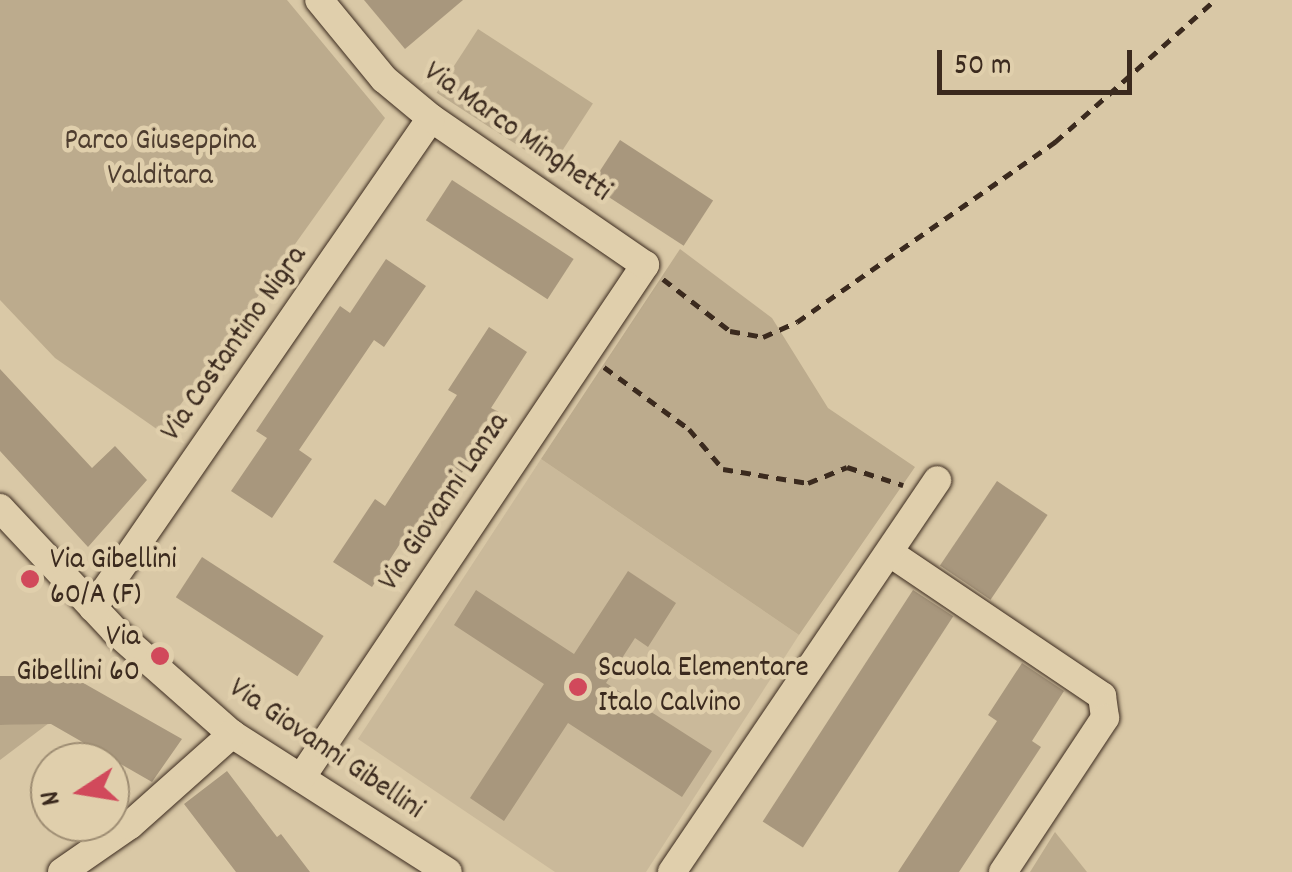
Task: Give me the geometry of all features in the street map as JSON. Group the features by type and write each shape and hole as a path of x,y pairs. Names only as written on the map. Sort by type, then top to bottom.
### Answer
{"street":[{"name":"Via Marco Minghetti","path":"319,0 392,85 431,118 645,265"},
{"name":"Via Costantino Nigra","path":"94,608 431,118"},
{"name":"Via Giovanni Lanza","path":"301,778 645,265"},
{"path":"672,872 938,480"},
{"name":"Via Giovanni Gibellini","path":"0,508 94,608 232,734 448,872"},
{"path":"890,553 1102,696 1106,718 1003,872"},
{"path":"62,872 130,825 232,734"}],"path":[{"path":"645,265 730,331 763,337 797,322 1055,142 1215,0"},
{"path":"586,353 689,429 722,469 808,483 847,468 906,486"}],"shaded area":[{"name":"Scuola Elementare Italo Calvino","path":"541,459 799,635 646,872 555,872 358,739"}],"green space":[{"name":"Parco Giuseppina Valditara","path":"0,0 287,0 385,118 161,432 55,358 0,300"},
{"path":"478,29 593,104 552,167 437,93"},
{"path":"680,249 772,318 828,408 915,467 799,635 541,459"},
{"path":"49,723 0,760 0,725"},
{"path":"1055,832 1087,872 1030,872"}],"building":[{"path":"364,0 463,0 405,49"},
{"path":"620,140 713,200 684,246 591,185"},
{"path":"452,180 574,259 547,299 426,220"},
{"path":"386,259 426,286 384,347 374,340 299,450 312,459 272,518 231,491 267,438 256,431 340,306 350,313"},
{"path":"489,327 527,352 491,408 501,413 420,537 409,530 372,587 333,562 375,499 385,506 457,395 448,390"},
{"path":"0,369 92,468 115,446 147,480 88,547 0,451"},
{"path":"997,481 1048,515 991,600 940,566"},
{"path":"202,557 324,636 297,676 176,597"},
{"path":"628,571 676,603 648,647 635,638 606,683 712,751 682,797 568,723 504,821 470,798 544,684 454,625 476,590 574,654"},
{"path":"913,590 953,616 803,848 763,821"},
{"path":"1022,663 1064,691 1032,741 1041,747 959,872 898,872 997,721 988,715"},
{"path":"0,676 71,676 182,739 152,782 130,769 130,742 82,742 51,724 0,725"},
{"path":"227,771 277,837 281,834 310,872 236,872 184,804"}],"place":[{"name":"Via Gibellini 60/A (F)","path":"30,579"},
{"name":"Via Gibellini 60","path":"160,656"},
{"name":"Scuola Elementare Italo Calvino","path":"578,687"}]}
